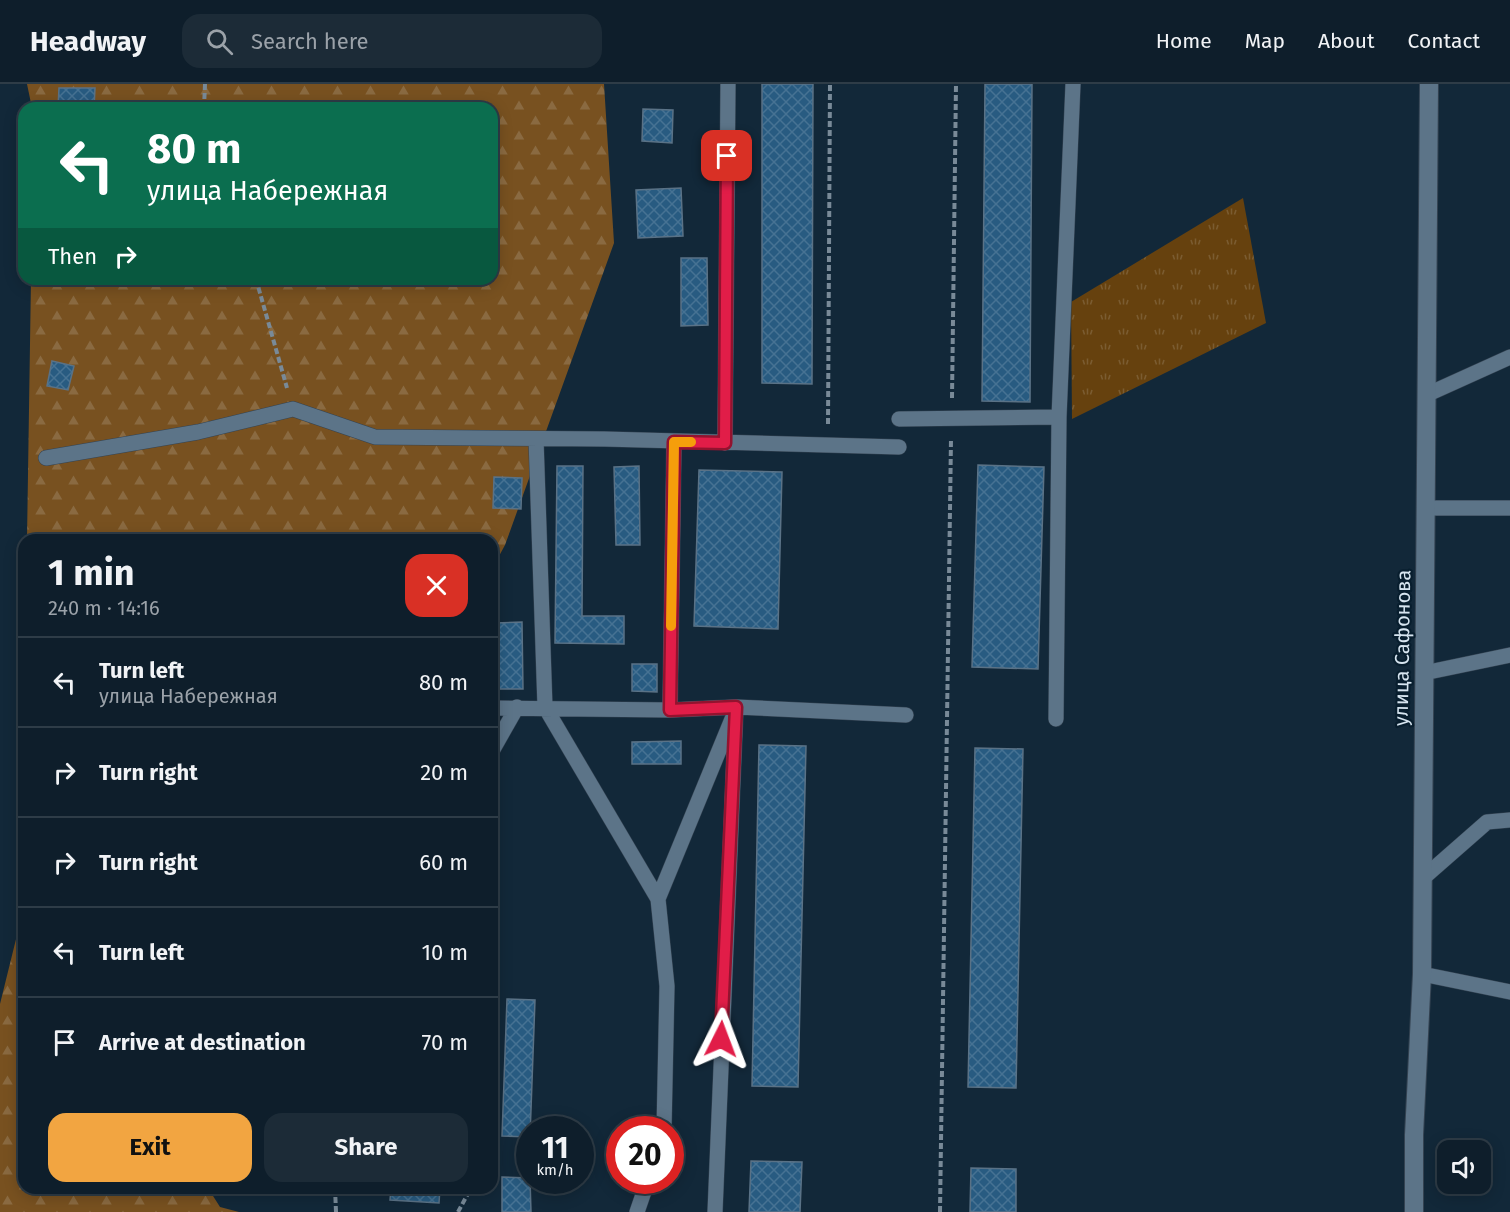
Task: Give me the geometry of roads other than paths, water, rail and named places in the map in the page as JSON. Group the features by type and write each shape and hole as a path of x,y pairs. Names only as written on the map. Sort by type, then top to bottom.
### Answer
{"street":[{"name":"улица Сафонова","path":"1414,1212 1414,1135 1422,974 1429,84"}],"lane":[{"path":"725,443 728,84"},
{"path":"1056,719 1059,417 1073,84"},
{"path":"1426,395 1510,357"},
{"path":"46,458 198,432 293,409 375,437 899,447"},
{"path":"899,419 1059,417"},
{"path":"536,439 545,707 658,899 667,986 664,1116"},
{"path":"670,710 674,442"},
{"path":"1426,508 1510,508"},
{"path":"1424,673 1510,655"},
{"path":"498,740 517,707"},
{"path":"658,899 736,707"},
{"path":"715,1212 736,707"},
{"path":"498,708 670,710 736,707 906,715"},
{"path":"1422,879 1487,822 1510,820"},
{"path":"1422,974 1510,992"},
{"path":"637,1212 643,1194"}]}
